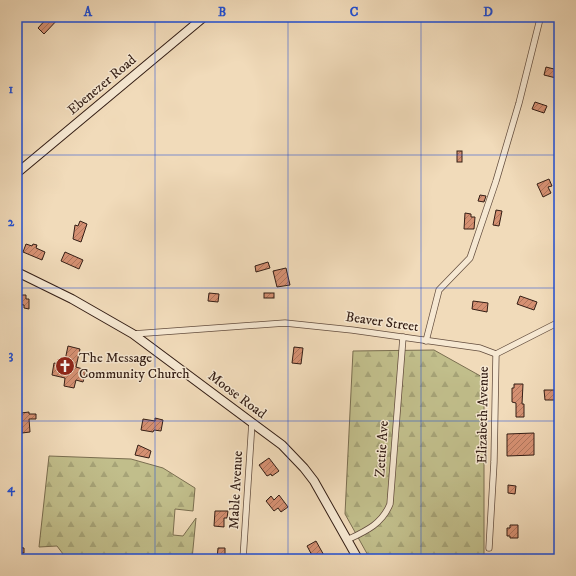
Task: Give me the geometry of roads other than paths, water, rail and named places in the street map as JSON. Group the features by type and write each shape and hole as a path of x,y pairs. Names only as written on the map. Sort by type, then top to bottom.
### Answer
{"street":[{"name":"Ebenezer Road","path":"17,173 204,17"},
{"name":"Beaver Street","path":"133,334 285,323 426,341 439,290 470,258 511,131 540,19"},
{"name":"Moose Road","path":"17,272 72,299 133,334 282,445 304,468 358,559"},
{"path":"496,354 559,322"},
{"name":"Zettie Ave","path":"347,540 379,523 386,515 390,504 403,337"},
{"name":"Elizabeth Avenue","path":"426,341 480,348 496,354 494,462 489,548"},
{"name":"Mable Avenue","path":"244,559 252,422"}],"place":[{"name":"The Message Community Church","path":"65,366"}]}
